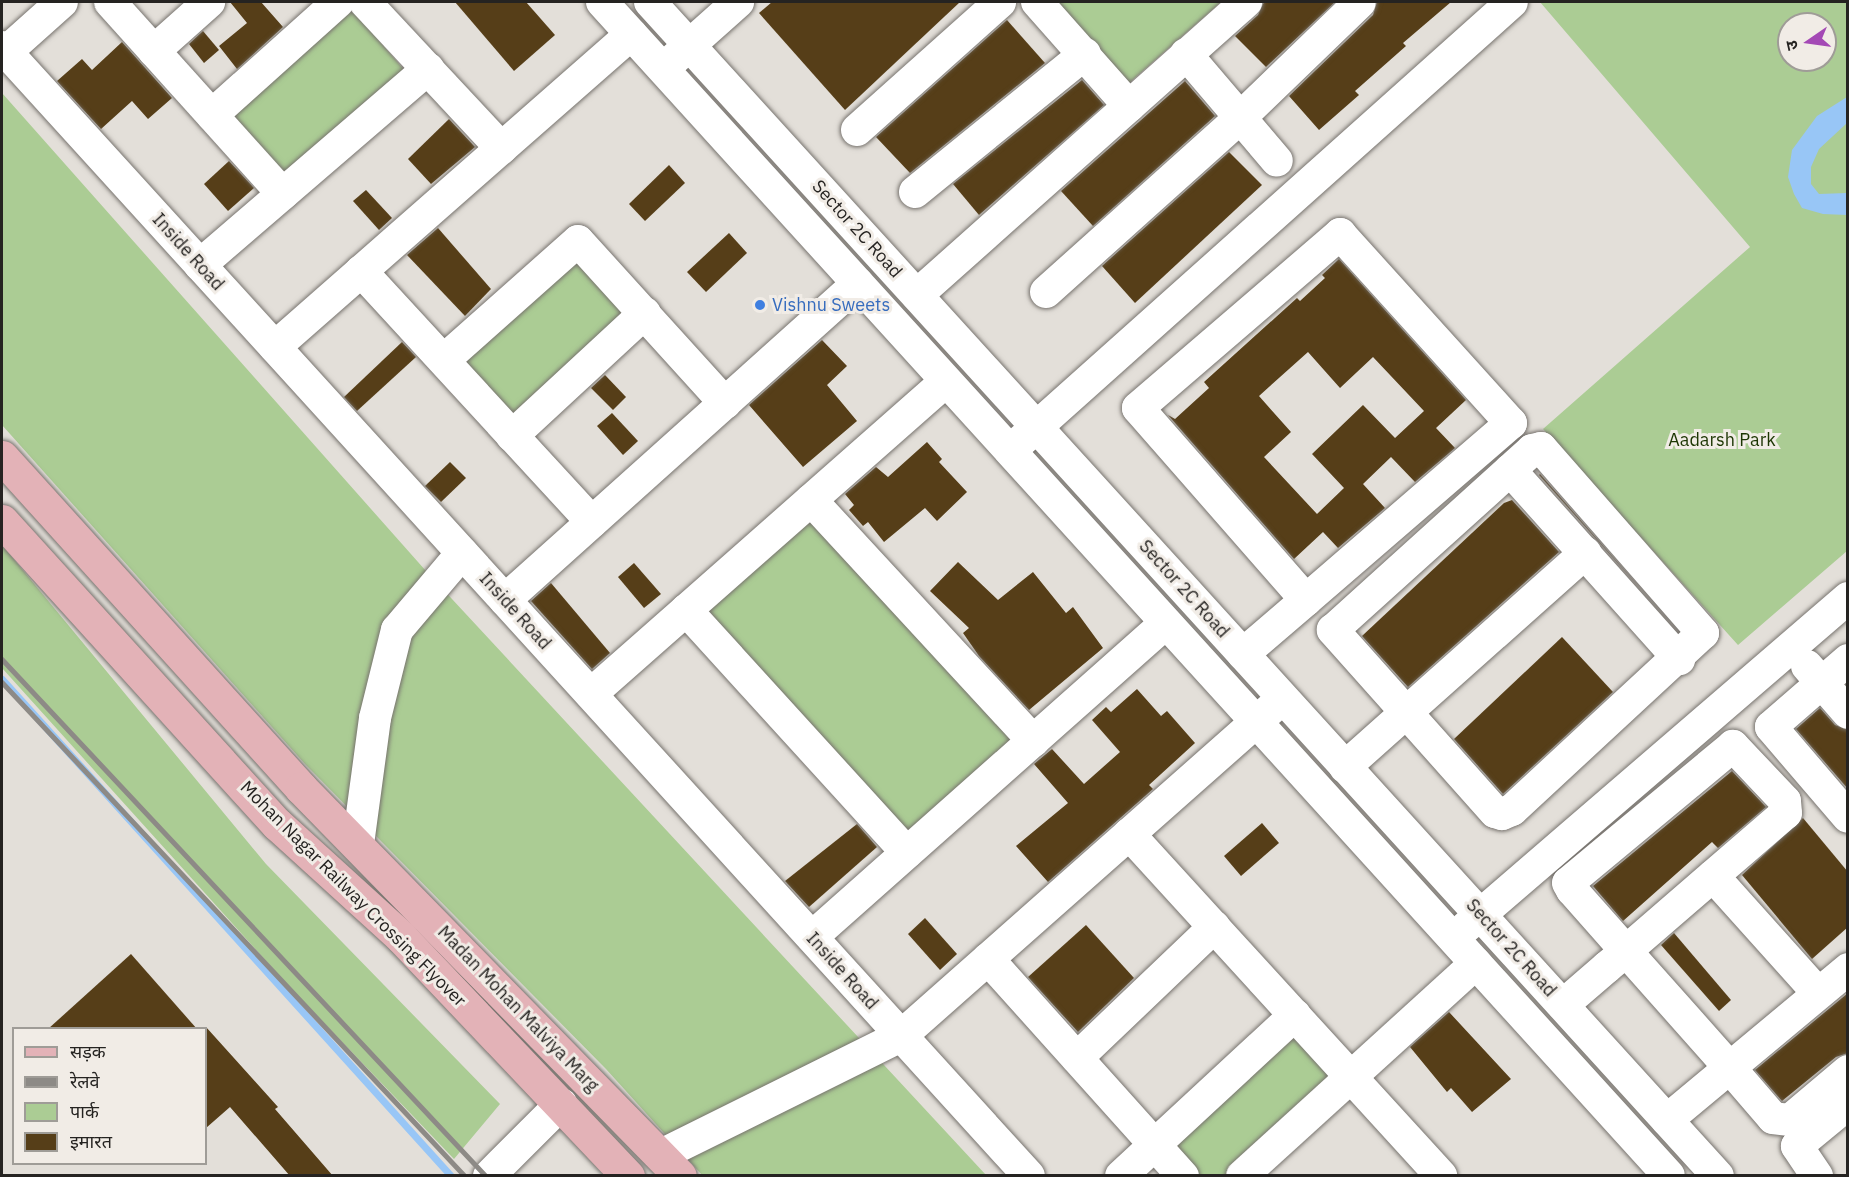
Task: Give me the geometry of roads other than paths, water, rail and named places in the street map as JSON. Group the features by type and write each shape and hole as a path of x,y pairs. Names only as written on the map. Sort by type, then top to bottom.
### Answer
{"main road":[{"path":"4,460 301,788 358,844"},
{"name":"Mohan Nagar Railway Crossing Flyover","path":"2,521 277,824 401,937 561,1104"},
{"name":"Madan Mohan Malviya Marg","path":"358,844 676,1170"},
{"name":"Madan Mohan Malviya Marg","path":"561,1104 628,1176"}],"street":[{"path":"4,49 62,2"},
{"path":"110,2 283,194"},
{"path":"154,51 209,2"},
{"path":"212,115 338,2"},
{"path":"365,2 501,148"},
{"name":"Sector 2C Road","path":"602,2 1670,1176"},
{"name":"Sector 2C Road","path":"650,2 1718,1176"},
{"path":"663,69 738,2"},
{"path":"857,130 1000,2"},
{"path":"1037,2 1129,106"},
{"path":"917,295 1246,2"},
{"path":"1046,292 1241,117 1360,2"},
{"path":"1010,451 1512,2"},
{"path":"275,347 631,34"},
{"name":"Inside Road","path":"4,49 1029,1176"},
{"path":"915,192 1085,54"},
{"path":"1186,54 1277,161"},
{"path":"200,265 428,69"},
{"path":"784,202 810,178"},
{"path":"1243,654 1306,600 1511,423 1340,234 1138,408 1306,600"},
{"path":"444,360 578,241 725,403"},
{"path":"361,271 592,522"},
{"path":"505,600 858,283"},
{"path":"512,436 645,313"},
{"path":"591,694 946,381"},
{"path":"1541,448 1701,627 1701,638 1679,659 1512,810 1502,814 1495,812 1333,630 1509,470 1532,450 1541,448"},
{"path":"1509,470 1679,659"},
{"path":"811,500 1033,741"},
{"path":"358,844 375,718 397,630 462,553"},
{"path":"1346,766 1585,553"},
{"path":"1454,938 1848,598"},
{"path":"686,610 907,853"},
{"path":"812,938 1166,623"},
{"path":"1791,648 1848,713"},
{"path":"1848,660 1771,727 1848,817"},
{"path":"676,1170 901,1036 1283,698"},
{"path":"1563,1005 1626,951 1713,876 1787,808 1785,801 1733,746 1568,884 1626,951 1730,1068 1780,1122 1790,1120 1848,1071"},
{"path":"1129,834 1441,1176"},
{"path":"1713,876 1818,993"},
{"path":"1077,1058 1214,927"},
{"path":"988,958 1183,1176"},
{"path":"1242,1176 1476,963"},
{"path":"1667,1120 1848,969"},
{"path":"1121,1176 1294,1015"},
{"path":"489,1176 561,1104"},
{"path":"1817,1176 1797,1146 1848,1104"}],"water":[{"path":"1847,97 1847,123 1819,149 1811,167 1811,184 1819,194 1847,193 1847,215 1823,214 1802,208 1788,177 1792,150 1817,116"}],"waterway":[{"path":"2,679 451,1176"}],"railway":[{"path":"2,659 486,1176"},
{"path":"2,682 465,1176"}],"place":[{"name":"Vishnu Sweets","path":"760,305"}],"park label":[{"name":"Aadarsh Park","path":"1722,440"}]}
